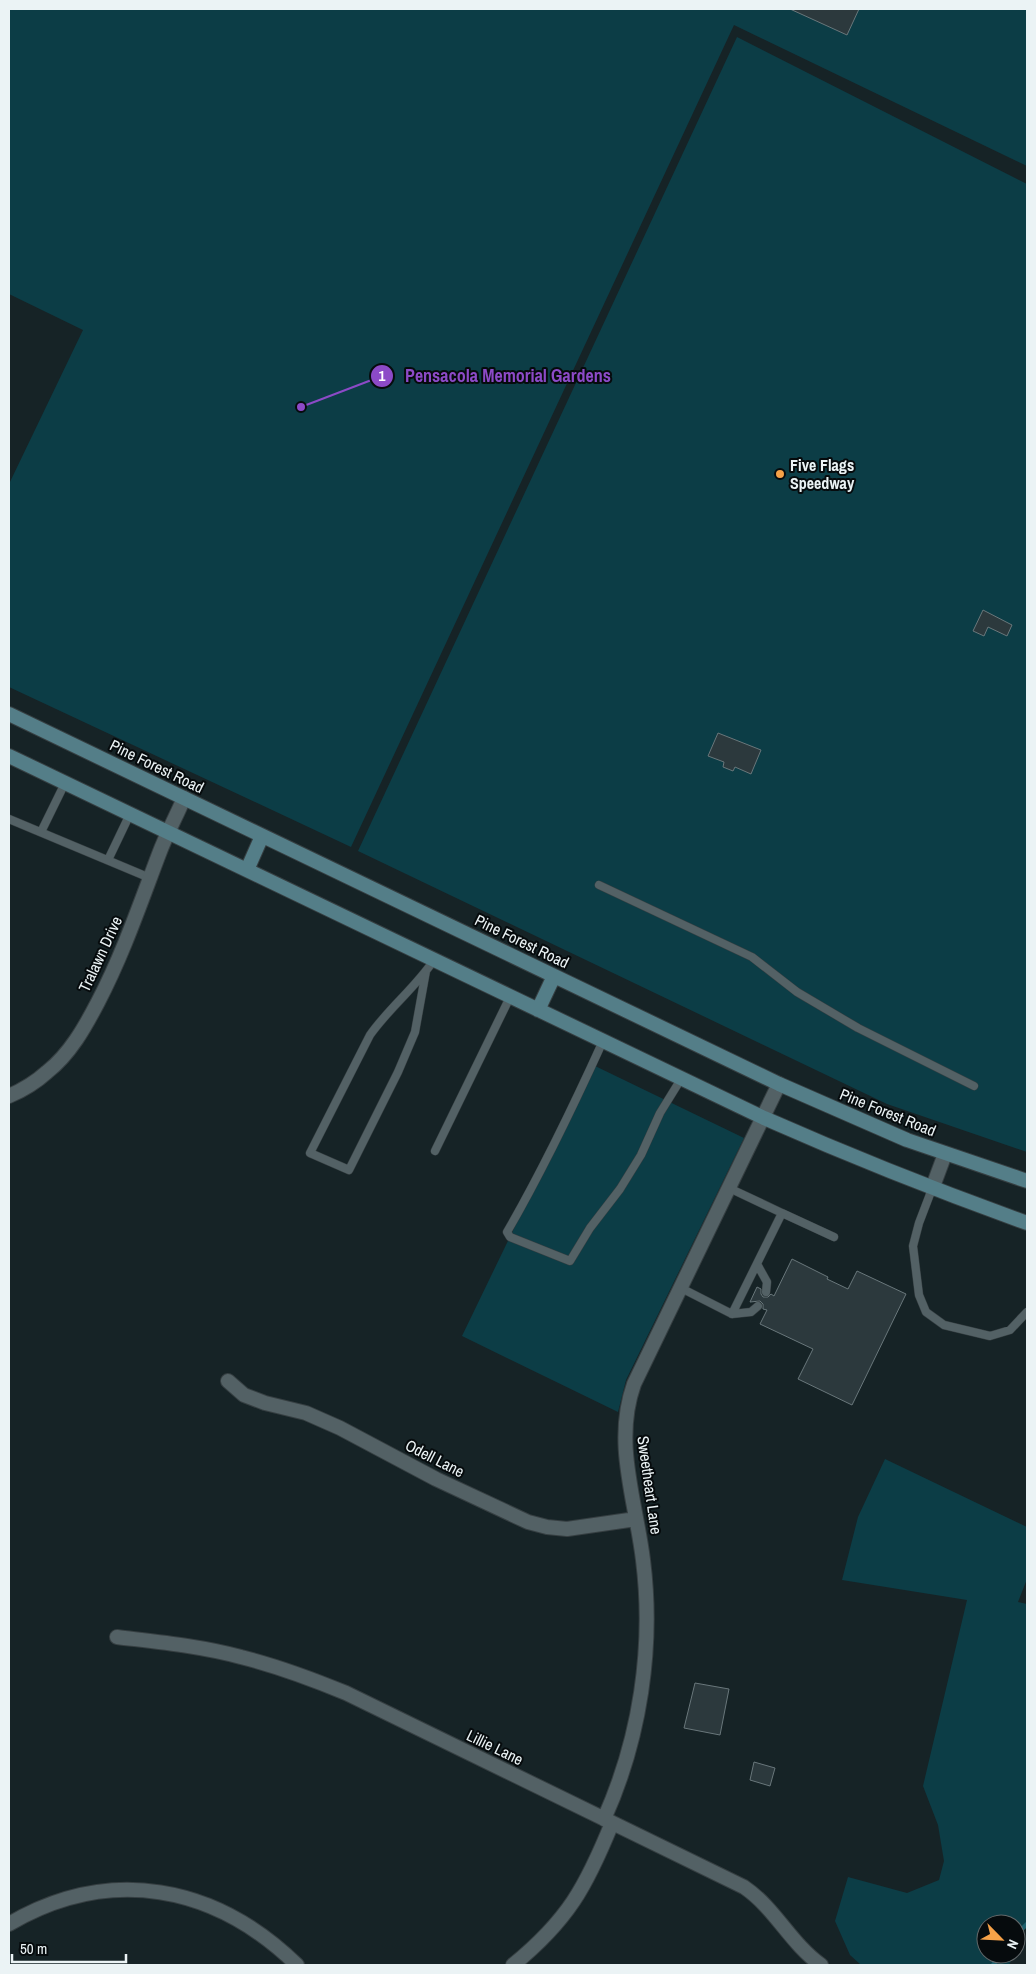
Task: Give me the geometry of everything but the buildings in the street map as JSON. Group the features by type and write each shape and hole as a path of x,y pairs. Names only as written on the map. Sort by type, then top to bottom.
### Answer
{"main road":[{"name":"Pine Forest Road","path":"9,714 779,1084 856,1119 945,1154 1027,1181"},
{"path":"9,756 247,870 430,965 510,997 764,1118 853,1157 932,1189 1027,1223"},
{"path":"247,870 262,836"},
{"path":"538,1010 554,976"}],"street":[{"name":"Tralawn Drive","path":"9,1096 25,1088 48,1072 68,1052 86,1026 114,972 168,832 184,798"},
{"name":"Sweetheart Lane","path":"513,1965 547,1936 576,1900 593,1868 630,1746 643,1672 646,1600 643,1559 627,1465 625,1437 627,1409 634,1384 779,1084"},
{"path":"932,1189 945,1154"},
{"name":"Odell Lane","path":"228,1381 244,1395 266,1403 306,1413 340,1428 436,1479 528,1522 547,1527 567,1529 636,1519"},
{"name":"Lillie Lane","path":"117,1637 223,1653 274,1666 346,1694 748,1890 763,1902 801,1946 821,1965"},
{"path":"9,1924 36,1910 75,1897 121,1890 162,1893 197,1901 230,1914 266,1937 297,1965"}],"lane":[{"path":"41,832 65,782"},
{"path":"108,860 130,814"},
{"path":"9,819 150,878"},
{"path":"599,885 752,957 797,992 858,1028 974,1086"},
{"path":"430,965 415,1032 398,1072 349,1170 310,1153 370,1035 430,965"},
{"path":"435,1152 510,997"},
{"path":"602,1042 537,1180 507,1232 510,1237 570,1260 590,1228 620,1189 641,1155 660,1113 681,1078"},
{"path":"729,1188 834,1237"},
{"path":"932,1189 919,1223 913,1246 919,1294 926,1312 944,1325 990,1336 1010,1330 1027,1312"},
{"path":"732,1314 782,1214"},
{"path":"757,1264 767,1282 766,1292"},
{"path":"681,1288 732,1314 751,1312 758,1306"}],"shaded area":[{"path":"9,9 1027,9 1027,166 734,25 351,847 9,687 9,484 83,330 9,294"},
{"name":"Five Flags Speedway","path":"737,37 1027,184 1027,1152 887,1104 358,851"},
{"path":"593,1065 744,1138 626,1380 618,1412 462,1336"},
{"path":"885,1459 1027,1527 1027,1579 1018,1602 1027,1604 1027,1922 1026,1924 1026,1914 976,1914 976,1964 1009,1965 861,1965 850,1955 835,1921 848,1877 907,1893 939,1880 944,1861 938,1825 923,1786 967,1600 842,1580 858,1517"}],"place":[{"name":"Pensacola Memorial Gardens","path":"301,407"},
{"name":"Five Flags Speedway","path":"780,474"}]}
